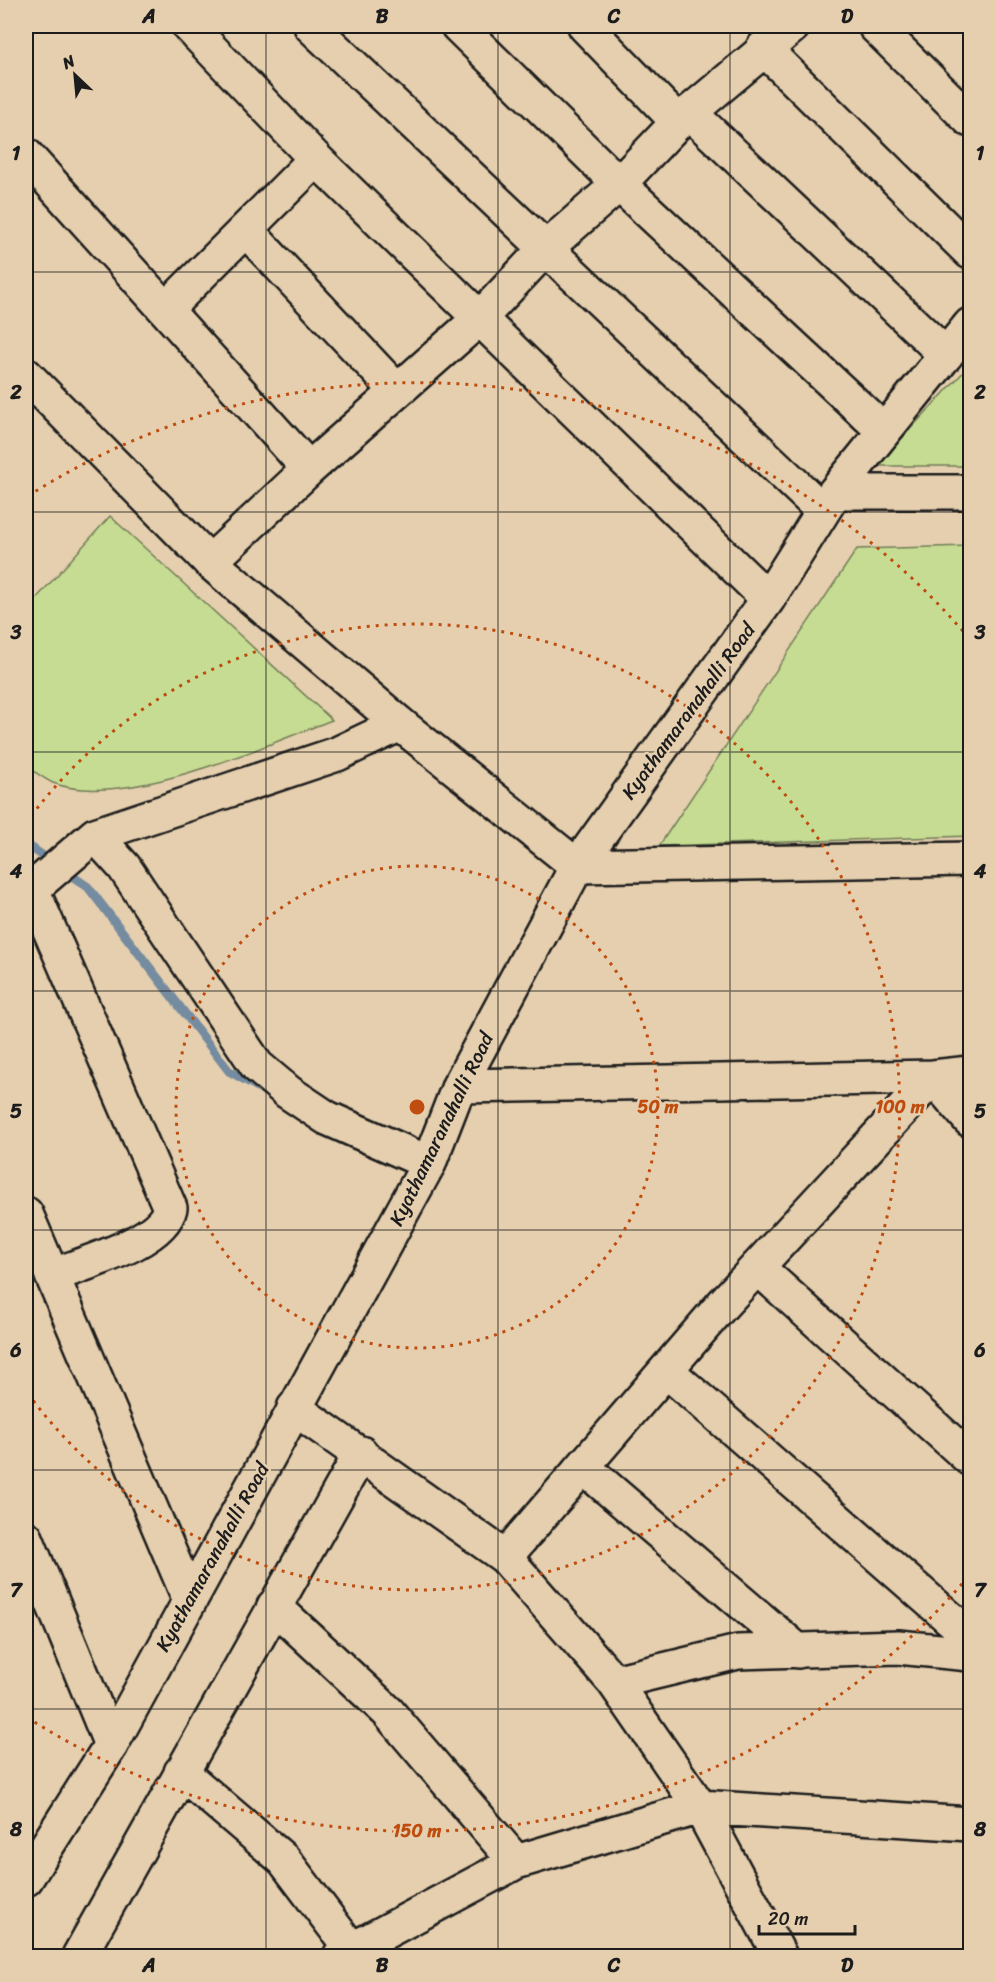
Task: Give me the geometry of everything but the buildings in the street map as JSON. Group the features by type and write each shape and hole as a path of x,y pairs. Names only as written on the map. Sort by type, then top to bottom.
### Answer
{"street":[{"path":"189,26 316,159 768,599"},
{"path":"311,26 545,249 829,501 970,492"},
{"path":"458,26 619,184 884,431"},
{"path":"585,26 946,355"},
{"path":"210,562 309,469 480,318 545,249 619,184 684,117 763,48 793,26"},
{"path":"875,26 967,110"},
{"path":"763,48 970,252"},
{"path":"26,155 309,469"},
{"path":"166,309 316,159"},
{"path":"246,231 397,391"},
{"name":"Kyathamaranahalli Road","path":"26,1879 111,1744 429,1163 459,1086 577,866 768,599 829,501 970,325"},
{"path":"26,375 210,562 400,724 577,866 970,859"},
{"path":"52,1275 148,1237 168,1218 170,1208 43,879 95,835 337,754 400,724"},
{"path":"95,835 124,867 257,1066 288,1092 327,1118 429,1163"},
{"path":"459,1086 933,1077 970,1073"},
{"path":"933,1077 970,1120"},
{"path":"505,1557 757,1267 933,1077"},
{"path":"26,1214 189,1598"},
{"path":"757,1267 970,1460"},
{"path":"667,1371 970,1636"},
{"path":"294,1408 361,1453 505,1557 614,1682 700,1808 780,1956"},
{"path":"88,1952 182,1772 361,1453"},
{"path":"583,1467 798,1651"},
{"path":"26,1538 111,1744"},
{"path":"274,1606 388,1712 516,1862"},
{"path":"614,1682 738,1652 898,1647 970,1654"},
{"path":"182,1772 284,1860 346,1953 516,1862 700,1808 970,1824"}],"green space":[{"path":"970,365 970,466 876,466"},
{"path":"110,516 332,720 193,771 154,782 117,788 83,789 53,783 26,766 26,610"},
{"path":"970,546 970,836 659,846 857,549"}],"waterway":[{"path":"26,844 88,887 229,1071 265,1091"}]}
